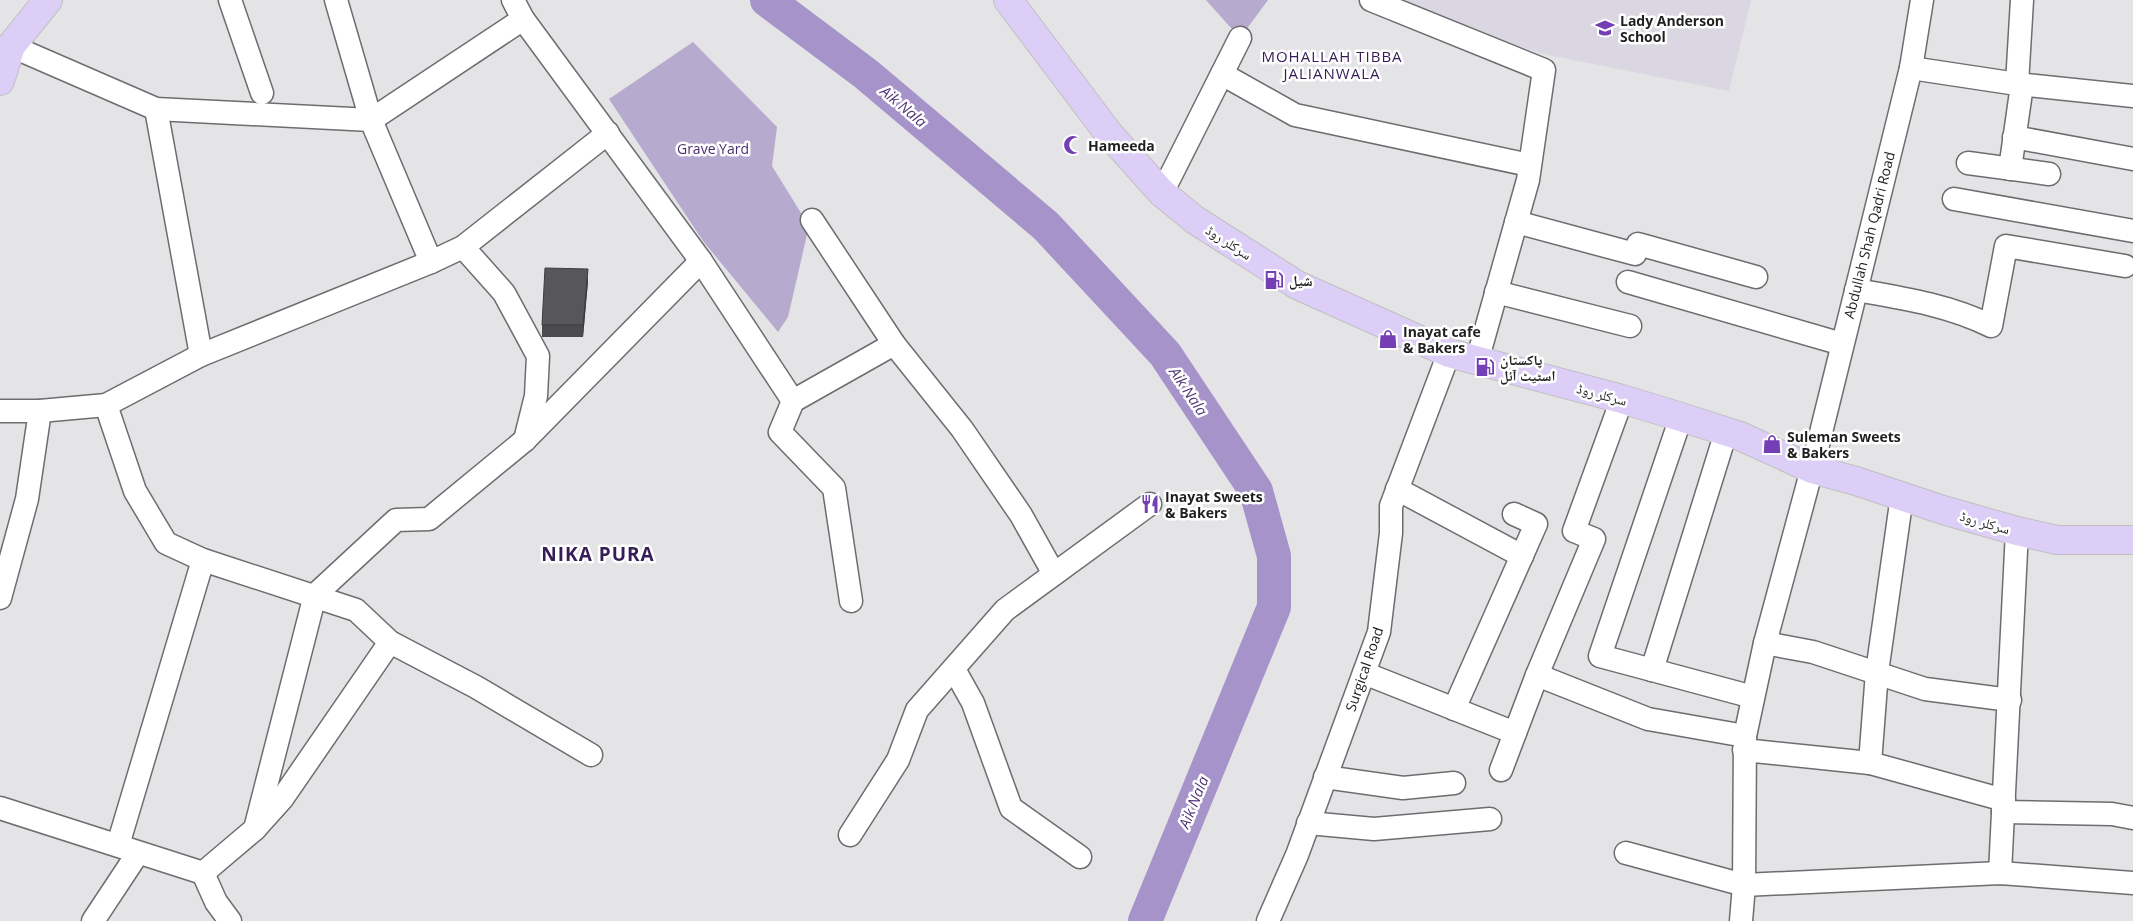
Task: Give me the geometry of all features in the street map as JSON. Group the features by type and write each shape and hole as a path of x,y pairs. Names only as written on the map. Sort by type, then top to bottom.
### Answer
{"main road":[{"path":"0,81 11,46 48,0"},
{"name":"سرکلر روڈ","path":"1008,0 1109,134 1162,193 1195,220 1297,285 1449,353 1622,399 1681,417 1726,432 1812,469 2017,531 2057,540 2133,540"}],"street":[{"path":"230,0 262,93"},
{"path":"336,0 371,120 431,262"},
{"path":"1371,0 1544,70 1529,165 1516,222 1476,361"},
{"name":"Abdullah Shah Qadri Road","path":"1740,921 1744,885 1745,743 1753,697 1765,644 1812,469 1910,68 1922,0"},
{"path":"2010,169 2020,84 2022,0"},
{"path":"11,46 156,109 371,120 518,9 701,261 793,401"},
{"path":"1162,193 1240,38"},
{"path":"1910,68 2020,84 2132,90"},
{"path":"1222,74 1295,115 1529,165"},
{"path":"156,109 201,356"},
{"path":"0,411 40,412 106,405 201,356 431,262 463,247 608,133"},
{"path":"2014,137 2133,159"},
{"path":"1968,163 2049,174"},
{"path":"1954,198 2133,231"},
{"path":"812,220 894,344 962,429 1021,515 1054,574"},
{"path":"1516,222 1635,254 1638,244 1756,277"},
{"path":"1856,290 1928,304 1975,318 1992,326 2006,246 2125,266"},
{"path":"463,247 504,293 538,356 536,396 524,440"},
{"path":"255,829 315,595 396,520 429,519 524,440 701,261"},
{"path":"1628,282 1842,344"},
{"path":"1496,292 1630,326"},
{"path":"851,601 834,488 780,432 793,401 894,344"},
{"name":"Surgical Road","path":"1268,921 1308,823 1379,632 1390,533 1391,506 1449,353"},
{"path":"1501,770 1537,674 1594,539 1574,531 1622,399"},
{"path":"106,405 135,491 166,543 203,560 315,595 356,610 390,642 476,687 591,755"},
{"path":"0,598 27,499 40,412"},
{"path":"1681,417 1600,656 1753,697"},
{"path":"1652,670 1726,432"},
{"path":"1398,488 1522,556"},
{"path":"1870,763 1876,672 1902,496"},
{"path":"850,835 898,760 917,710 1005,610 1150,504"},
{"path":"1454,709 1536,524 1514,514"},
{"path":"2000,873 2017,531"},
{"path":"93,921 128,849 203,560"},
{"path":"203,873 255,829 282,799 390,642"},
{"path":"1765,644 1813,652 1925,689 2010,700"},
{"path":"954,669 973,703 1012,808 1080,857"},
{"path":"1364,672 1515,733"},
{"path":"1537,674 1648,719 1745,743 1870,763 2004,806 2112,814 2133,818"},
{"path":"1325,777 1403,788 1454,783"},
{"path":"0,808 203,873 216,902 230,921"},
{"path":"1308,823 1374,829 1490,819"},
{"path":"1626,853 1744,885 2000,873 2133,883"}],"shaded area":[{"name":"Lady Anderson School","path":"1392,0 1751,0 1729,91 1543,54 1391,3"}],"green space":[{"path":"1206,0 1268,0 1240,38"},
{"name":"Grave Yard","path":"693,42 777,127 772,166 809,226 788,317 778,332 703,241 609,99"}],"building":[{"path":"545,268 588,269 583,325 542,325"}],"waterway":[{"name":"Aik Nala","path":"767,0 866,74 1046,226 1165,354 1256,491 1274,556 1274,607 1145,921"}],"place":[{"name":"Lady Anderson School","path":"1605,28"},
{"name":"Hameeda","path":"1073,145"},
{"name":"شیل","path":"1274,280"},
{"name":"Inayat cafe & Bakers","path":"1388,339"},
{"name":"پاکستان اسٹیٹ آئل","path":"1485,367"},
{"name":"Suleman Sweets & Bakers","path":"1772,444"},
{"name":"Inayat Sweets & Bakers","path":"1150,504"}],"district":[{"name":"MOHALLAH TIBBA JALIANWALA","path":"1332,64"},
{"name":"NIKA PURA","path":"598,554"}]}
